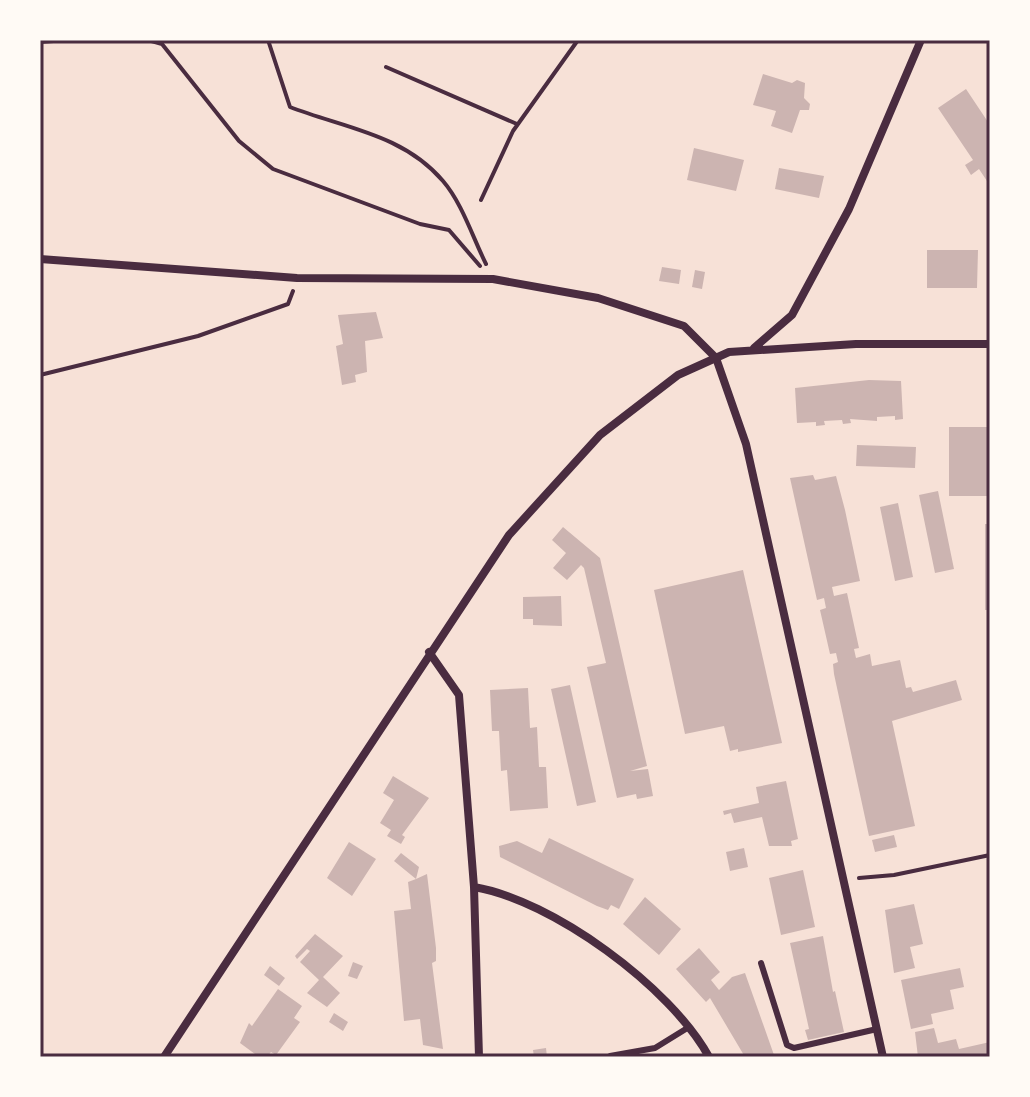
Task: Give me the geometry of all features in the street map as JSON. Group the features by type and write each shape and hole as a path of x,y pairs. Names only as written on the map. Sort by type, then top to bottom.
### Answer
{"street":[{"path":"754,348 792,315 849,209 921,40"},
{"path":"40,259 297,278 493,279 598,298 684,326 716,358 746,444 883,1057"},
{"path":"164,1057 509,535 600,435 678,375 716,358 754,348 990,344"},
{"path":"429,652 459,695 474,887 479,1057"},
{"path":"474,887 501,891 605,948 653,989 689,1027 709,1057"}],"lane":[{"path":"761,963 787,1045 794,1048 877,1029"},
{"path":"610,1056 655,1048 689,1027"}],"path":[{"path":"40,42 67,40"},
{"path":"148,40 162,44 239,141 273,169 420,224 449,230 493,279"},
{"path":"268,40 290,107 331,123 369,131 405,147 444,182 493,279"},
{"path":"481,200 517,124 578,40"},
{"path":"386,67 517,124"},
{"path":"40,375 243,322 288,304 297,278"},
{"path":"843,880 894,875 990,855"}],"building":[{"path":"763,74 792,83 797,80 805,83 804,98 810,104 809,110 800,110 792,133 771,126 776,111 753,105"},
{"path":"966,89 990,125 987,181 979,169 971,175 965,165 973,160 938,108"},
{"path":"694,148 744,160 736,191 687,180"},
{"path":"779,168 824,176 819,198 775,189"},
{"path":"927,250 978,250 977,288 927,288"},
{"path":"662,267 681,270 679,284 659,281"},
{"path":"695,270 705,272 702,289 692,287"},
{"path":"376,312 383,338 365,341 367,372 355,375 356,382 342,385 336,346 343,344 338,315"},
{"path":"869,380 901,381 903,419 895,420 895,416 877,417 877,421 850,419 851,423 843,424 842,420 824,421 825,425 816,426 816,422 797,423 795,388"},
{"path":"949,427 990,427 990,496 949,496"},
{"path":"857,445 916,447 915,468 856,466"},
{"path":"813,475 815,480 836,476 845,510 860,581 832,587 834,596 847,593 859,648 854,649 856,658 870,654 872,666 900,660 906,688 911,687 913,692 956,680 962,700 892,721 915,826 869,836 834,674 833,664 838,662 836,653 830,654 820,610 826,608 824,598 817,600 790,478"},
{"path":"938,491 954,569 935,573 919,495"},
{"path":"898,503 913,577 895,581 880,507"},
{"path":"985,524 990,524 990,610 985,610"},
{"path":"563,527 600,558 647,766 630,771 648,769 653,796 637,799 636,794 617,798 587,667 606,663 584,568 581,565 567,580 553,568 566,553 552,540"},
{"path":"743,570 782,743 738,752 738,749 730,751 724,726 685,734 654,590"},
{"path":"561,596 562,626 533,625 533,619 523,619 523,597"},
{"path":"570,685 596,802 577,806 551,689"},
{"path":"528,688 530,728 537,727 539,767 546,767 548,808 510,811 507,770 501,771 499,731 492,731 490,690"},
{"path":"393,776 429,798 402,835 405,837 401,844 387,836 391,830 380,823 394,800 383,793"},
{"path":"786,781 798,839 791,841 792,846 769,846 762,817 734,823 731,813 724,815 723,811 759,803 756,787"},
{"path":"894,835 897,847 875,852 872,840"},
{"path":"549,838 634,879 619,909 611,905 608,910 597,906 500,857 499,846 517,841 542,853"},
{"path":"349,842 376,859 352,896 327,878"},
{"path":"744,848 748,867 730,871 726,852"},
{"path":"401,853 419,867 416,879 394,861"},
{"path":"803,870 815,927 781,935 769,878"},
{"path":"427,874 436,948 436,961 432,963 443,1049 423,1045 420,1019 404,1021 394,911 411,909 408,882"},
{"path":"645,897 681,929 659,955 623,924"},
{"path":"914,904 923,944 910,947 915,968 894,973 885,910"},
{"path":"315,934 343,956 323,977 340,993 327,1007 307,993 319,980 300,962 310,951 307,949 297,959 295,956"},
{"path":"823,936 844,1032 808,1040 805,1030 809,1029 790,943"},
{"path":"699,948 720,972 711,980 719,990 732,977 745,973 774,1055 745,1057 710,998 706,1002 676,969"},
{"path":"353,962 363,966 357,979 348,976"},
{"path":"270,966 285,978 279,986 264,975"},
{"path":"960,968 964,987 950,990 954,1009 931,1014 933,1024 911,1029 901,980"},
{"path":"278,989 302,1006 294,1018 300,1022 276,1055 271,1052 267,1057 259,1057 240,1043 249,1023 252,1026"},
{"path":"334,1013 348,1022 343,1031 329,1022"},
{"path":"934,1028 938,1043 956,1039 959,1049 990,1042 990,1057 918,1057 915,1032"},
{"path":"546,1048 547,1057 534,1057 533,1050"}]}
